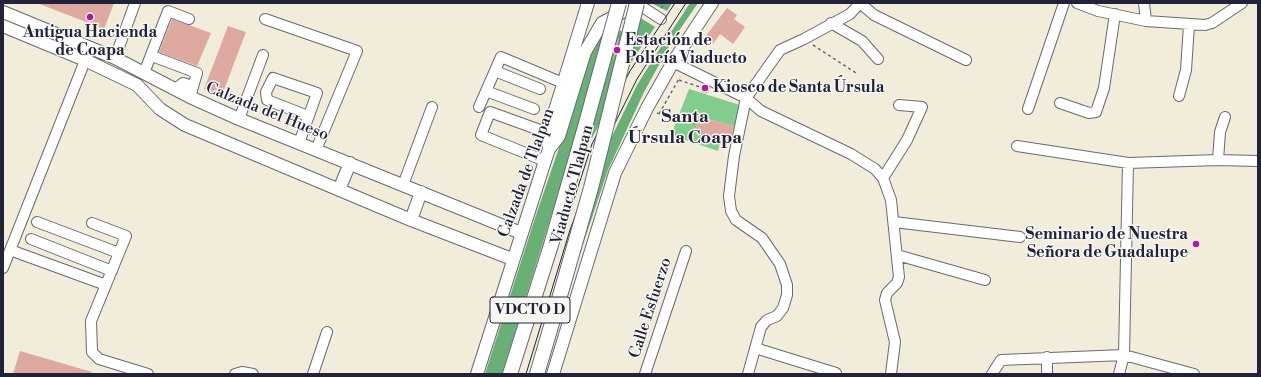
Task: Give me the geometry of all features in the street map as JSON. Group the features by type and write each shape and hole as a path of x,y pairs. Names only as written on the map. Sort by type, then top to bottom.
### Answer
{"highway":[{"name":"Viaducto Tlalpan","path":"510,374 551,245 619,3"},
{"name":"Viaducto Tlalpan","path":"537,374 591,188 636,3"}],"main road":[{"name":"Calzada de Tlalpan","path":"477,374 512,259 549,149 559,136 585,52 602,24 636,3"},
{"path":"553,374 615,173 647,108 672,62 712,3"},
{"name":"Viaducto Tlalpan","path":"549,149 548,133 585,4"},
{"name":"Calzada del Hueso","path":"3,12 115,58 175,89 191,92 239,119 522,233"},
{"path":"3,26 85,60 137,85 160,110 185,125 411,220 512,259"},
{"path":"339,190 350,163"},
{"path":"411,220 421,192"}],"street":[{"path":"3,12 7,3"},
{"path":"115,58 135,3"},
{"path":"636,3 661,14"},
{"path":"748,374 761,327 767,320 776,316 782,308 787,295 787,285 780,264 762,238 736,220 730,211 729,196 734,156 746,98 780,50 850,14 860,3 874,15 966,60"},
{"path":"1028,109 1064,3"},
{"path":"1077,3 1098,11 1146,21 1189,25 1205,25 1212,23 1242,3"},
{"path":"1144,3 1146,21"},
{"path":"144,73 152,56 168,11 189,19"},
{"path":"1060,103 1089,113 1096,112 1104,88 1115,14"},
{"path":"265,19 356,51 316,150"},
{"path":"831,23 862,41 878,59"},
{"path":"1179,96 1186,70 1189,25"},
{"path":"3,268 90,48"},
{"path":"239,119 264,55"},
{"path":"152,56 197,73 191,92"},
{"path":"479,107 501,58 563,83"},
{"path":"672,62 746,98 761,111 851,154 875,169 883,178 891,200 899,277 897,283 887,293 885,300 895,342 891,374"},
{"path":"495,71 540,88"},
{"path":"299,143 317,93 273,78 266,92 267,100 308,116"},
{"path":"486,91 534,109"},
{"path":"883,178 907,140 922,107 899,105"},
{"path":"403,185 432,107"},
{"path":"545,161 481,135 490,112 548,133"},
{"path":"1218,160 1220,132 1225,118"},
{"path":"1017,146 1128,163 1218,160 1258,161"},
{"path":"1119,374 1124,355 1128,163"},
{"path":"37,222 119,253"},
{"path":"894,222 1020,237"},
{"path":"92,223 126,236 91,321 92,352 99,359 148,374"},
{"path":"31,239 112,271"},
{"path":"10,250 106,285"},
{"name":"Calle Esfuerzo","path":"645,374 686,251"},
{"path":"897,255 985,280"},
{"path":"314,374 327,332"},
{"path":"755,348 836,373"},
{"path":"992,374 1001,360 1124,355 1194,374"},
{"path":"1047,357 1047,374"},
{"path":"235,374 242,372 253,374"}],"path":[{"path":"661,14 665,3"},
{"path":"810,43 856,73"},
{"path":"659,114 685,68"},
{"path":"679,80 700,88"},
{"path":"647,108 659,114 697,124"}],"green space":[{"path":"651,3 672,3 667,11"},
{"path":"690,3 698,3 674,38 671,32"},
{"path":"636,15 655,27 635,56 592,138 577,133 502,374 485,374 535,218 592,51 602,34 609,26 628,34"},
{"path":"664,42 670,45 644,92 608,170 572,277 598,165 637,85"},
{"path":"689,89 743,106 738,127 699,117 695,133 721,139 718,151 671,135"}],"building":[{"name":"Antigua Hacienda de Coapa","path":"37,3 114,3 104,29"},
{"path":"727,8 737,15 734,19 745,27 733,44 720,34 713,44 705,37"},
{"path":"172,19 211,33 197,66 159,52"},
{"path":"228,26 246,32 222,95 204,89"},
{"path":"618,38 619,39 613,59"},
{"name":"Kiosco de Santa Úrsula","path":"705,84 710,89 705,94 700,89"},
{"path":"699,117 734,126 730,142 695,133"},
{"path":"20,351 92,372 92,374 13,374"}],"tram line":[{"path":"566,224 592,144 630,71 675,3"},
{"path":"526,374 570,230 595,163 637,79 686,3"}],"place":[{"name":"Antigua Hacienda de Coapa","path":"90,17"},
{"name":"Estación de Policía Viaducto","path":"617,50"},
{"name":"Kiosco de Santa Úrsula","path":"705,88"},
{"name":"Seminario de Nuestra Señora de Guadalupe","path":"1196,244"}],"district":[{"name":"Santa Úrsula Coapa","path":"685,128"}]}
